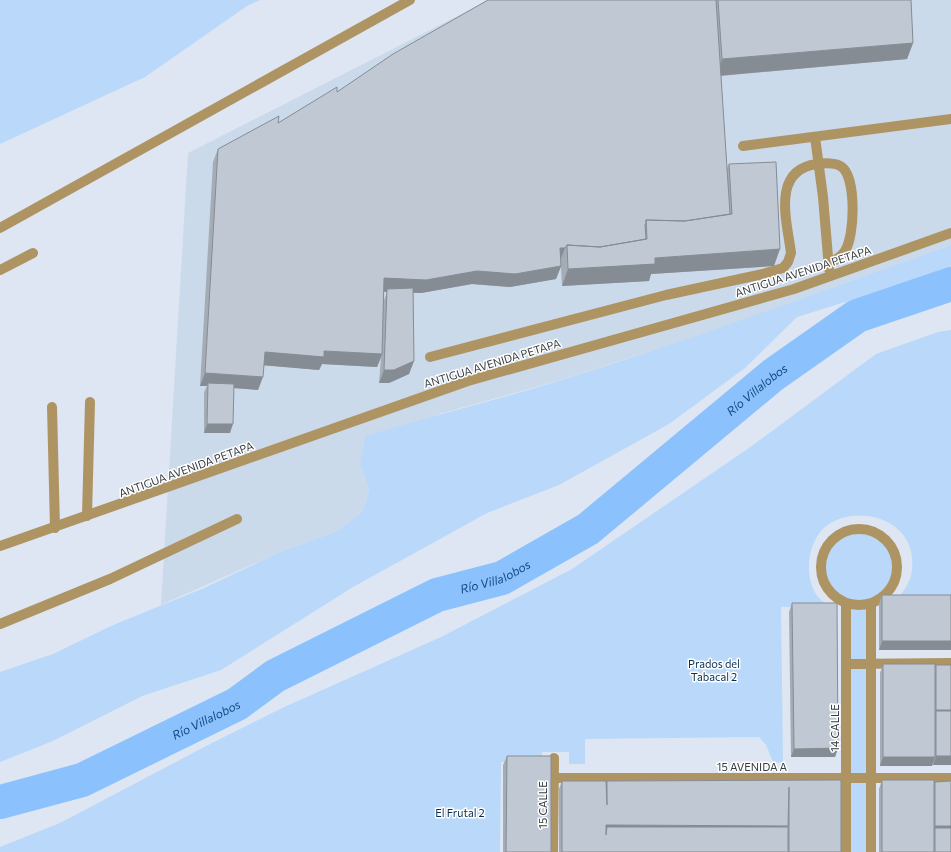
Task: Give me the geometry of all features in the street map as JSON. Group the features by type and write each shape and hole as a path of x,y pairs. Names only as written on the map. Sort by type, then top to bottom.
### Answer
{"street":[{"path":"0,228 410,0"},
{"path":"743,146 951,119"},
{"path":"815,137 829,264 828,277"},
{"path":"430,357 666,295 763,274 783,268 788,262 790,253 785,192 789,179 799,170 818,164 837,164 842,167 847,173 851,188 852,222 849,240 846,250 839,258 829,264"},
{"name":"ANTIGUA AVENIDA PETAPA","path":"0,546 55,528 468,380 794,289 951,233"},
{"path":"0,270 33,253"},
{"path":"87,516 90,402"},
{"path":"52,407 55,528"},
{"path":"0,624 110,579 237,519"},
{"path":"864,529 875,532 885,539 894,550 898,562 897,575 892,588 883,598 871,604 859,606 846,604 834,597 826,588 822,576 821,564 824,552 830,542 840,534 851,530 864,529"},
{"name":"14 CALLE","path":"846,604 846,852"},
{"path":"871,604 871,852"},
{"path":"846,664 951,663"},
{"name":"15 CALLE","path":"553,852 554,758"},
{"name":"15 AVENIDA A","path":"554,778 951,778"}],"shaded area":[{"path":"489,0 951,0 951,245 704,334 561,380 439,414 360,464 369,490 363,511 337,531 278,553 161,605 188,153"}],"green space":[{"path":"0,0 260,0 247,6 145,77 0,144"},
{"path":"951,245 951,269 797,317 745,368 669,424 559,485 487,513 353,587 221,670 142,696 53,741 0,762 0,672 53,654 111,626 204,588 278,553 337,531 363,511 369,490 360,464 365,436 562,380 660,348"},
{"path":"951,330 951,603 895,600 908,584 912,572 912,559 911,551 906,539 899,530 889,523 878,518 852,516 829,524 822,530 816,539 809,559 810,580 819,598 831,607 781,607 783,763 773,762 766,745 759,737 585,739 585,764 569,764 569,752 542,752 542,762 501,762 500,852 0,852 0,847 60,823 280,709 441,637 572,569 749,448 876,354 938,332"},
{"path":"859,532 872,535 884,542 891,554 894,567 891,580 884,592 872,599 859,602 846,599 834,592 827,580 824,567 827,554 834,542 846,535"},
{"path":"846,604 859,606 871,604 871,852 846,852"}],"building":[{"path":"488,0 716,0 730,214 685,221 646,220 646,239 600,247 567,245 565,248 560,248 561,266 515,274 477,271 426,280 384,278 382,354 324,351 324,357 265,352 263,377 205,373 218,149 279,116 278,123 337,87 337,92 393,54"},
{"path":"718,0 911,0 913,43 722,59"},
{"path":"776,162 780,249 655,258 655,264 568,269 567,245 600,247 647,239 646,220 685,221 732,214 729,164"},
{"path":"413,288 414,361 394,370 384,370 387,289"},
{"path":"208,383 234,384 233,424 207,424"},
{"path":"882,595 951,595 951,641 882,641"},
{"path":"792,603 837,603 838,748 794,749"},
{"path":"883,664 935,664 935,757 883,757"},
{"path":"936,665 951,665 951,710 936,710"},
{"path":"936,711 951,711 951,756 936,756"},
{"path":"507,756 551,756 551,852 506,852"},
{"path":"841,780 841,852 789,852 789,787 788,826 606,825 606,835 607,827 788,827 788,852 562,852 562,781 606,781 607,805 607,781"},
{"path":"882,780 934,780 934,852 882,852"},
{"path":"951,781 951,826 935,826 935,782"},
{"path":"935,828 951,828 951,852 935,852"}],"waterway":[{"name":"Río Villalobos","path":"0,802 82,780 237,704 275,676 437,595 502,578 588,529 773,375 857,316 951,284"}],"park label":[{"name":"Prados del Tabacal 2","path":"714,669"},
{"name":"El Frutal 2","path":"460,812"}]}
